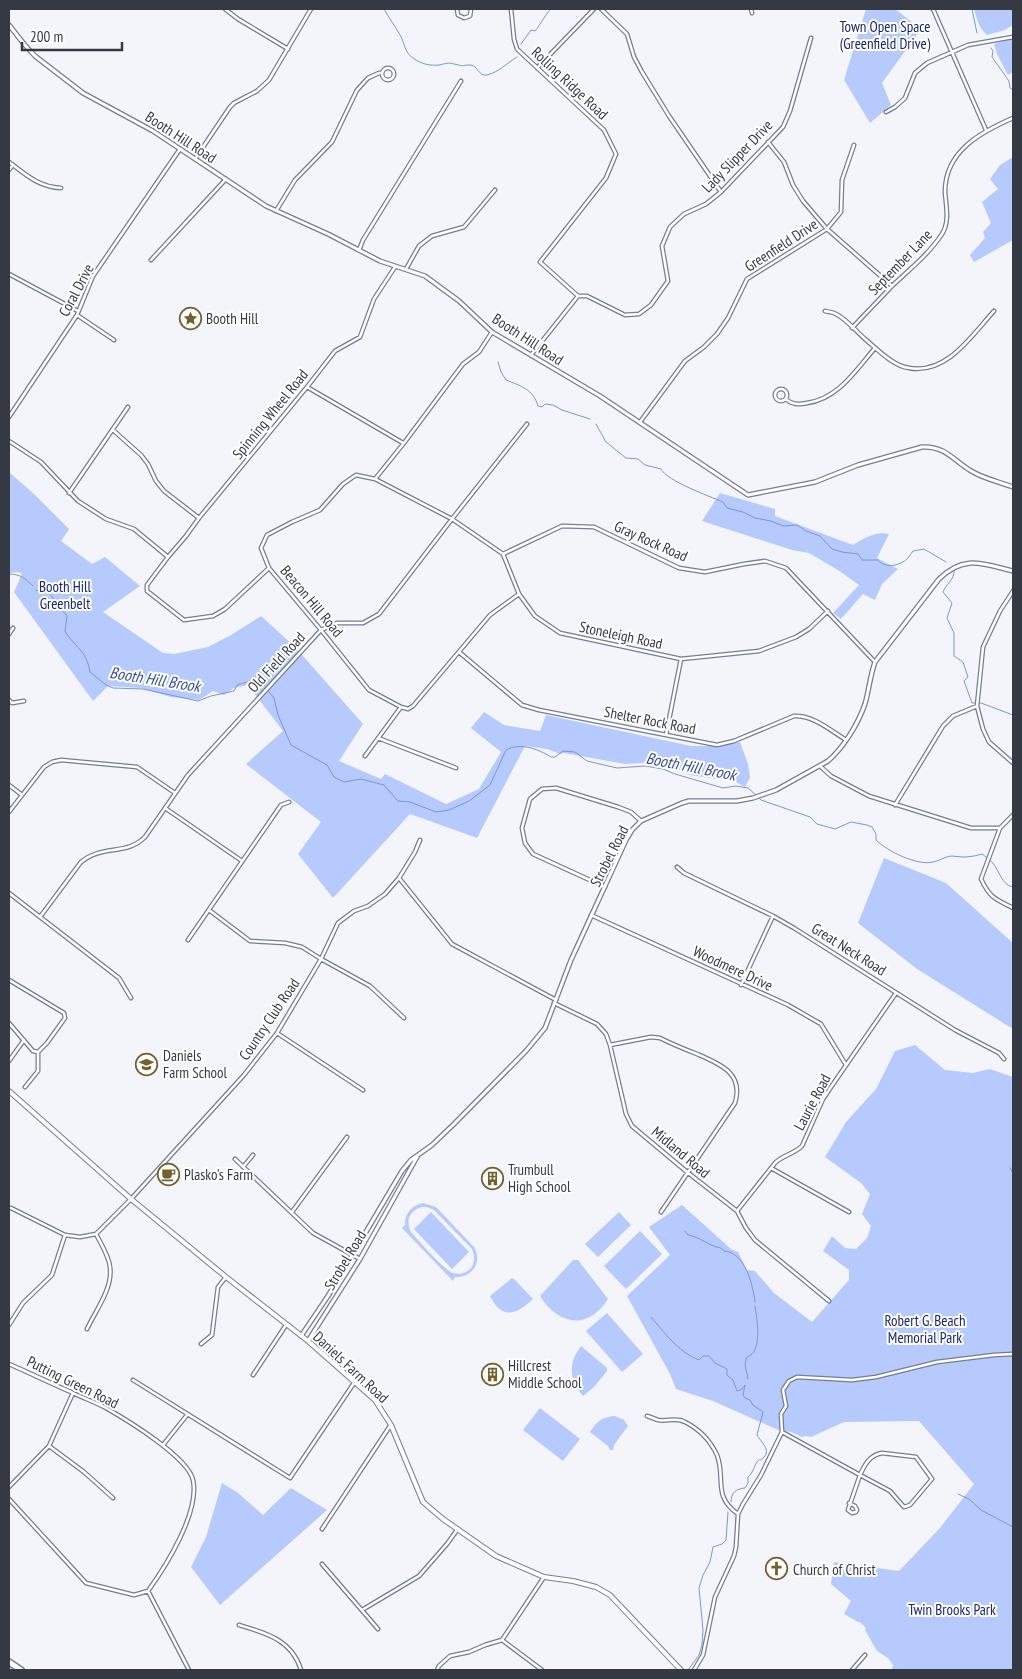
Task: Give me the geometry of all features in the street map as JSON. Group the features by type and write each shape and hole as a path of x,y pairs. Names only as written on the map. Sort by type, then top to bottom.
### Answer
{"highway":[{"path":"9,1662 21,1670"}],"main road":[{"name":"Daniels Farm Road","path":"9,1091 131,1199 308,1341 375,1400 391,1425 423,1502 457,1530 496,1556 544,1577 573,1581 596,1587 610,1595 681,1670"}],"street":[{"path":"225,9 288,49"},
{"path":"195,159 225,112 234,103 264,86 311,9"},
{"path":"457,9 458,15 464,18 470,16 471,9"},
{"name":"Rolling Ridge Road","path":"511,9 517,49 604,130 616,154 606,178 540,262 578,296"},
{"path":"538,68 594,9"},
{"path":"601,9 627,34 634,57 646,79 721,192"},
{"path":"933,9 986,130"},
{"name":"Booth Hill Road","path":"9,25 35,56 83,93 142,124 276,211 395,267 425,276 459,301 492,332 600,396 748,495 815,482 858,464 931,446 941,449 973,472 1013,487"},
{"path":"886,112 896,107 905,98 915,73 934,59 968,45 1013,37"},
{"name":"Lady Slipper Drive","path":"578,296 587,296 625,315 639,314 651,304 668,282 662,246 670,227 684,214 706,204 721,192 782,127 790,111 811,38"},
{"path":"276,211 295,180 332,142 357,90 368,78 382,73 388,68 393,71 394,76 387,80 383,77 382,73"},
{"path":"359,250 363,240 461,81"},
{"name":"September Lane","path":"852,328 892,286 932,249 944,231 948,208 945,192 950,172 962,149 986,130 1013,118"},
{"path":"768,142 784,162 793,185 827,229 892,286"},
{"name":"Greenfield Drive","path":"640,422 685,361 704,347 717,334 728,318 746,279 827,229 841,212 842,180 854,145"},
{"name":"Coral Drive","path":"9,417 78,313 93,276 180,149"},
{"path":"9,162 40,184 49,188 61,188"},
{"path":"9,170 13,165"},
{"path":"150,260 226,180"},
{"path":"406,269 419,246 432,236 464,227 495,190"},
{"name":"Spinning Wheel Road","path":"269,568 225,610 213,616 184,620 147,591 146,585 335,351 360,337 374,299 395,267"},
{"path":"9,274 78,313 114,340"},
{"path":"531,355 578,296"},
{"path":"824,311 836,314 875,348 896,363 909,368 927,368 945,361 955,354 994,311"},
{"path":"375,479 463,364 479,352 492,332"},
{"path":"786,398 792,403 804,404 827,397 842,386 875,348"},
{"path":"307,387 404,443"},
{"path":"780,389 785,390 786,398 782,400 777,399 776,391 780,389"},
{"path":"69,493 128,407"},
{"name":"Old Field Road","path":"40,917 81,862 100,851 127,848 138,844 145,837 188,775 321,630 337,623 363,623 379,614 527,424"},
{"path":"113,430 141,455 164,491 199,518"},
{"path":"9,441 40,462 78,501 101,516 134,529 168,557"},
{"name":"Beacon Hill Road","path":"401,708 369,690 269,568 260,548 267,536 292,522 320,510 343,484 356,476 375,479 452,519"},
{"path":"452,519 504,554"},
{"name":"Gray Rock Road","path":"504,554 562,526 594,527 679,568 705,572 766,561 786,568 875,662"},
{"name":"Stoneleigh Road","path":"504,554 519,594 535,616 560,633 681,659 759,651 796,638 809,629 828,611"},
{"name":"Strobel Road","path":"301,1336 353,1255 393,1185 411,1160 454,1124 526,1051 545,1028 571,960 632,830 648,817 688,801 753,798 776,790 820,766 835,755 846,740 865,704 870,676 875,662 939,579 956,566 973,562 1013,571"},
{"path":"1013,591 1000,611 983,647 977,704 983,729 989,742 1013,763"},
{"path":"365,756 401,708 408,709 413,706 490,615 519,594"},
{"path":"9,634 13,628"},
{"name":"Shelter Rock Road","path":"459,652 522,705 539,710 718,745 734,741 794,716 803,715 846,740"},
{"path":"666,735 681,659"},
{"path":"9,700 12,703 24,701"},
{"path":"895,805 943,726 954,716 977,704"},
{"path":"378,738 456,768"},
{"path":"9,812 44,767 52,762 61,760 137,767 175,793"},
{"path":"820,766 831,776 868,796 971,828 1000,828"},
{"path":"9,785 22,795"},
{"path":"605,887 533,854 526,843 522,828 530,799 542,789 556,788 631,812 641,821"},
{"path":"188,940 281,805 289,802"},
{"path":"165,808 243,861"},
{"path":"1013,815 1000,828 981,879 987,892 992,897 1013,908"},
{"name":"Country Club Road","path":"96,1234 131,1199 244,1075 277,1033 321,959 338,923 354,911 368,906 385,894 399,878 420,840"},
{"name":"Great Neck Road","path":"677,866 684,873 773,916 955,1030 999,1053 1004,1059"},
{"name":"Midland Road","path":"399,878 452,944 597,1024 606,1034 610,1045 626,1114 632,1126 737,1211 754,1240 829,1301"},
{"path":"9,893 119,978 131,998"},
{"path":"209,910 250,941 285,943 302,947 370,986 404,1018"},
{"name":"Woodmere Drive","path":"591,915 788,1005 821,1024 846,1065"},
{"path":"741,984 773,916"},
{"path":"9,980 64,1013 65,1018 38,1052"},
{"name":"Laurie Road","path":"737,1211 782,1156 798,1150 802,1146 823,1100 896,992"},
{"path":"9,1023 33,1051 38,1052"},
{"path":"277,1033 363,1090"},
{"path":"610,1045 651,1037 660,1038 719,1064 728,1070 735,1080 738,1093 735,1104 661,1212"},
{"path":"9,1061 24,1040"},
{"path":"26,1087 38,1071 38,1052"},
{"path":"292,1212 347,1137"},
{"path":"244,1167 253,1155"},
{"name":"Strobel Road","path":"308,1341 360,1259 418,1156"},
{"path":"235,1159 313,1233 360,1259"},
{"path":"771,1168 849,1212"},
{"path":"393,1185 399,1188"},
{"path":"9,1208 65,1235 80,1237 96,1234 110,1266 109,1280 106,1291 87,1329"},
{"path":"9,1325 24,1302 52,1275 65,1235"},
{"path":"201,1344 212,1335 218,1287 226,1277"},
{"path":"253,1375 286,1325"},
{"path":"694,1670 703,1655 715,1597 734,1556 738,1514 761,1475 782,1432 781,1414 786,1406 783,1390 789,1381 797,1377 852,1380 876,1377 937,1362 1013,1354"},
{"name":"Putting Green Road","path":"9,1364 106,1408 163,1446 178,1458 190,1472 194,1481 194,1492 189,1518 172,1555 148,1592"},
{"path":"132,1380 290,1478 354,1383"},
{"path":"9,1487 49,1446 73,1393"},
{"path":"163,1446 187,1415"},
{"path":"648,1416 658,1420 675,1419 684,1421 705,1436 717,1456 723,1498 728,1506 738,1514"},
{"path":"322,1529 391,1425"},
{"path":"782,1432 860,1475 890,1491 904,1507 910,1505 932,1479 916,1457 876,1454 870,1458 860,1475 850,1503"},
{"path":"49,1446 84,1472 113,1498"},
{"path":"9,1499 86,1583 134,1595 148,1592 189,1670"},
{"path":"362,1610 419,1576 457,1530"},
{"path":"322,1564 378,1628"},
{"path":"437,1670 450,1656 469,1652 485,1644 502,1640 544,1577"},
{"path":"239,1625 271,1635 283,1642 294,1653 301,1670"},
{"path":"502,1640 542,1670"},
{"path":"852,1670 865,1655"}],"green space":[{"name":"Town Open Space (Greenfield Drive)","path":"866,9 895,9 921,29 882,83 891,105 870,123 844,80"},
{"path":"974,9 1013,9 1013,25 1005,30 987,35 977,20"},
{"path":"1013,38 1013,72 1008,75 994,44"},
{"path":"1013,157 1013,240 974,262 970,255 985,238 983,232 991,223 982,202 998,189 990,179 1000,165"},
{"name":"Booth Hill Greenbelt","path":"9,472 69,529 61,541 92,564 105,557 140,586 103,612 163,653 174,654 208,647 261,616 295,647 363,724 339,761 381,779 385,774 446,804 479,789 501,752 471,728 484,712 504,725 540,731 546,715 691,746 719,746 740,742 748,764 750,778 745,787 736,782 690,775 669,764 657,762 625,764 564,753 560,754 547,749 525,746 477,838 410,814 333,898 298,854 321,822 246,764 283,731 248,685 234,688 224,695 213,691 199,700 171,697 141,688 108,686 93,701 14,592 22,574 19,572 9,573"},
{"path":"720,493 775,509 775,516 853,545 875,534 889,534 877,558 898,569 882,584 875,600 863,594 841,619 833,613 859,585 809,553 792,550 702,521"},
{"path":"884,858 946,883 1013,943 1013,1029 917,969 858,923"},
{"name":"Robert G. Beach Memorial Park","path":"915,1045 945,1070 973,1073 990,1069 1013,1077 1013,1670 892,1670 893,1665 888,1658 877,1651 865,1630 866,1628 860,1622 844,1614 851,1601 831,1584 834,1562 899,1571 940,1528 974,1484 919,1421 844,1422 811,1437 802,1437 791,1432 778,1430 713,1401 676,1389 670,1374 627,1296 670,1255 649,1227 682,1205 731,1249 738,1252 747,1270 755,1271 774,1293 812,1322 849,1280 849,1270 823,1251 832,1236 845,1248 856,1249 867,1238 871,1226 862,1214 870,1194 861,1183 825,1157 846,1122 876,1089 895,1051"},
{"path":"423,1203 436,1207 474,1247 477,1258 471,1272 461,1277 455,1277 453,1281 402,1228 412,1208","holes":["427,1207 434,1210 472,1249 474,1261 471,1268 467,1271 458,1274 449,1271 411,1232 408,1223 410,1216 414,1210"]},
{"path":"431,1212 469,1252 452,1269 414,1229"},
{"path":"619,1212 631,1225 598,1257 585,1244"},
{"path":"640,1231 662,1254 626,1289 604,1266"},
{"path":"573,1260 578,1260 608,1299 600,1309 582,1320 564,1318 555,1313 540,1296"},
{"path":"512,1278 533,1299 521,1309 504,1312 499,1309 490,1296"},
{"path":"607,1313 643,1354 622,1372 586,1331"},
{"path":"581,1346 607,1368 607,1371 594,1387 583,1396 575,1384 572,1371 574,1359"},
{"path":"540,1408 580,1439 563,1461 523,1430"},
{"path":"615,1416 624,1420 628,1426 614,1445 613,1450 610,1450 608,1446 590,1432 600,1420"},
{"path":"222,1483 238,1493 263,1515 291,1488 327,1510 220,1605 191,1567 206,1537"}],"waterway":[{"path":"384,9 400,35 408,53 422,63 432,65 446,63 461,66 472,65 482,74 487,75 499,70 517,57"},
{"path":"521,44 531,30 535,31 551,9"},
{"path":"972,9 977,33"},
{"path":"991,48 993,51 992,57 1013,90"},
{"path":"498,362 506,380 530,392 538,406 542,407 545,404 553,405 590,419"},
{"path":"596,424 606,442 626,458 638,459 645,465 661,469 665,474 680,483 723,502 727,508 783,526 797,525 806,531 820,536 832,549 858,554 862,560 878,560 885,565 897,565 905,561 913,551 924,549 946,562"},
{"path":"954,570 953,577 943,592 952,603 947,618 954,633 954,656 963,662 968,677 964,681 972,703 981,703 1013,715"},
{"name":"Booth Hill Brook","path":"9,574 22,577 33,586"},
{"name":"Booth Hill Brook","path":"36,590 45,589 51,595 67,616 65,631 83,653 90,672 106,685 113,688 143,689 198,701 234,691 237,685 253,680 262,686"},
{"name":"Booth Hill Brook","path":"269,692 274,698 278,715 291,745 327,765 334,777 344,782 361,779 384,785 398,801 410,802 436,812 449,810 469,801 490,785 506,750 517,747 535,749 551,757 555,757 563,751 575,752 587,761 617,768 645,766 663,769 723,788 736,786 748,788 756,795"},
{"name":"Booth Hill Brook","path":"759,798 810,817 817,824 835,829 851,822 872,827 876,834 876,840 895,853 911,860 926,863 951,856 968,857 982,854 992,862 1003,881 1013,887"},
{"path":"1010,1168 1013,1173"},
{"path":"685,1231 688,1235 731,1253 743,1263 750,1279 755,1302"},
{"path":"748,1379 745,1366 746,1360 755,1349 758,1334 755,1306"},
{"path":"651,1317 672,1342 691,1357 699,1360 703,1356 709,1356 715,1363 727,1369 727,1375 733,1380 737,1391 741,1390 745,1385 743,1395 763,1412 757,1435 766,1449 766,1454 757,1462 748,1477 748,1483 745,1488 733,1493 731,1502"},
{"path":"958,1494 969,1499 981,1510 1013,1527"},
{"path":"688,1670 699,1655 702,1645 703,1630 699,1588 710,1562 713,1547 722,1544 726,1540 728,1512"}],"place":[{"name":"Booth Hill","path":"190,318"},
{"name":"Daniels Farm School","path":"147,1064"},
{"name":"Plasko's Farm","path":"168,1174"},
{"name":"Trumbull High School","path":"492,1178"},
{"name":"Hillcrest Middle School","path":"492,1374"},
{"name":"Church of Christ","path":"777,1569"}],"park label":[{"name":"Twin Brooks Park","path":"952,1609"}]}
